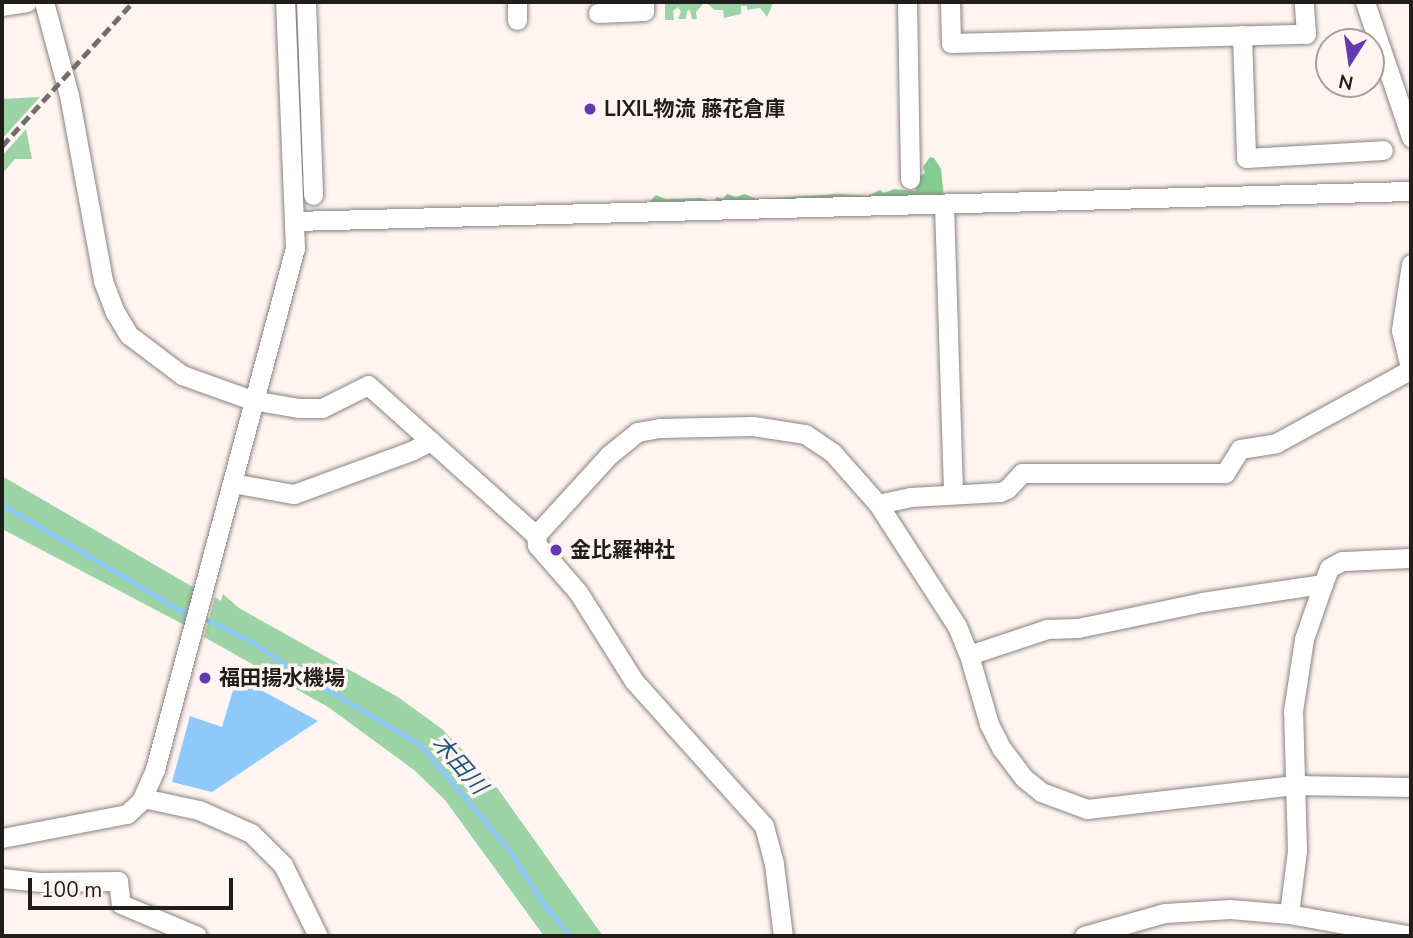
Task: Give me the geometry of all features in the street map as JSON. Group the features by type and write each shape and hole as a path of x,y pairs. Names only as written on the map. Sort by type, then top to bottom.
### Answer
{"street":[{"path":"2,6 27,2"},
{"path":"44,2 69,94 103,281 115,312 129,335 182,375 252,400 322,408 368,385 536,535 537,545 578,592 634,681 764,826 774,864 783,936"},
{"path":"2,838 114,819 127,814 143,798 155,769 295,248 285,2"},
{"path":"306,2 313,195"},
{"path":"598,13 644,11 644,2"},
{"path":"907,2 909,179"},
{"path":"950,2 951,43 1306,34 1304,2"},
{"path":"1365,2 1411,137"},
{"path":"1242,35 1246,158 1383,150"},
{"path":"294,221 1411,191"},
{"path":"944,205 953,494"},
{"path":"878,504 953,494 1000,492 1007,489 1022,473 1225,473 1240,449 1276,443 1411,371 1401,330 1411,264"},
{"path":"536,535 630,435 660,428 753,426 805,434 832,452 878,504 957,626 969,655 989,724 1002,749 1024,778 1041,792 1087,809 1293,785 1411,787"},
{"path":"232,483 294,494 387,461 431,441"},
{"path":"1289,914 1297,851 1293,785 1293,711 1304,639 1329,568 1342,561 1411,558"},
{"path":"969,655 1047,629 1078,628 1202,602 1323,584"},
{"path":"143,798 199,810 257,838 283,865 318,936"},
{"path":"2,878 41,882 118,881 121,904 197,936"},
{"path":"1084,936 1166,913 1230,909 1289,914 1411,936"}],"green space":[{"path":"665,2 705,2 696,12 697,19 692,19 690,10 687,11 686,19 678,19 681,12 678,7 673,11 674,20 665,20"},
{"path":"705,2 779,2 773,3 767,17 760,8 747,10 747,6 741,6 741,14 724,18 723,10 715,10"},
{"path":"40,97 2,139 2,99"},
{"path":"26,129 32,159 15,159 2,174 2,156"},
{"path":"930,157 934,158 941,169 944,198 647,204 656,195 666,199 701,198 713,202 717,197 723,199 727,194 736,197 745,194 757,199 838,194 868,196 880,190 884,193 894,189 915,191 919,177 925,173 923,167"},
{"path":"2,476 198,590 190,628 2,529"},
{"path":"223,594 239,608 398,697 442,729 493,782 603,936 544,936 445,800 414,770 328,707 204,637 215,597 221,601"}],"water":[{"path":"237,677 318,721 212,792 172,782 190,716 222,727"}],"waterway":[{"name":"木田川","path":"2,504 190,616"},
{"name":"木田川","path":"208,620 253,642 284,664 420,744 510,851 545,905 571,936"}],"railway":[{"path":"2,146 133,2"}],"place":[{"name":"LIXIL物流 藤花倉庫","path":"590,109"},
{"name":"金比羅神社","path":"556,550"},
{"name":"福田揚水機場","path":"205,678"}]}
